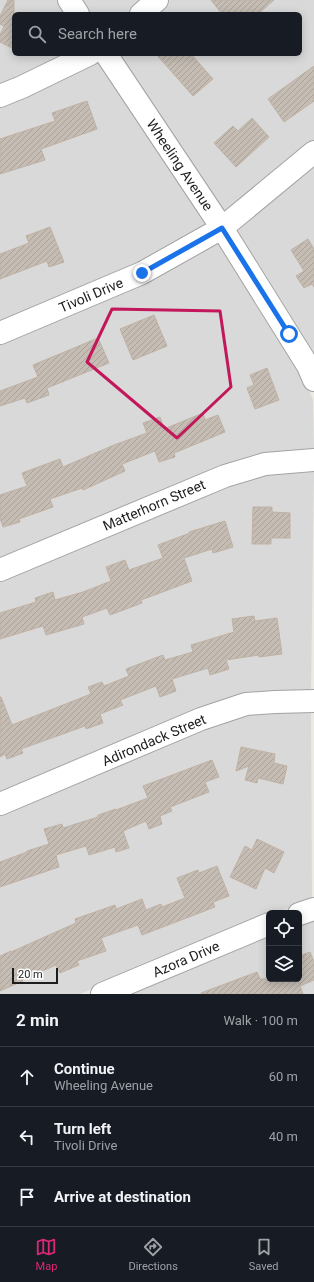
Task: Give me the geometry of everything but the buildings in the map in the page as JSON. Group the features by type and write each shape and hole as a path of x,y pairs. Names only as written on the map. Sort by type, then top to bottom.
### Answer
{"street":[{"path":"69,0 77,12"},
{"path":"143,12 157,0"},
{"path":"0,96 86,56"},
{"name":"Wheeling Avenue","path":"107,56 222,228 308,366 314,380"},
{"name":"Tivoli Drive","path":"0,333 142,273 222,228 314,152"},
{"name":"Matterhorn Street","path":"0,570 225,476 265,464 314,460"},
{"name":"Adirondack Street","path":"0,804 201,719 246,704 314,702"},
{"path":"302,913 314,909"},
{"name":"Azora Drive","path":"102,994 266,925"}],"highlighted area":[{"path":"112,309 220,311 231,387 177,438 87,362"}],"shaded area":[{"path":"0,0 59,0 67,12 12,12 12,56 66,56 0,87"},
{"path":"78,0 144,0 130,12 87,12"},
{"path":"170,0 314,0 314,141 224,215 116,56 302,56 302,12 156,12"},
{"path":"99,59 210,224 139,264 0,323 0,106"},
{"path":"314,163 314,359 233,230"},
{"path":"220,239 301,370 313,400 314,451 0,560 0,342"},
{"path":"314,469 311,693 0,795 0,579 227,484 267,472"},
{"path":"311,710 312,900 283,910 266,910 266,916 80,994 0,994 0,814 203,728 247,713"},
{"path":"314,918 314,994 125,994 266,934 266,982 302,982 302,922"}],"route":[{"path":"142,273 222,228 289,334"}]}
